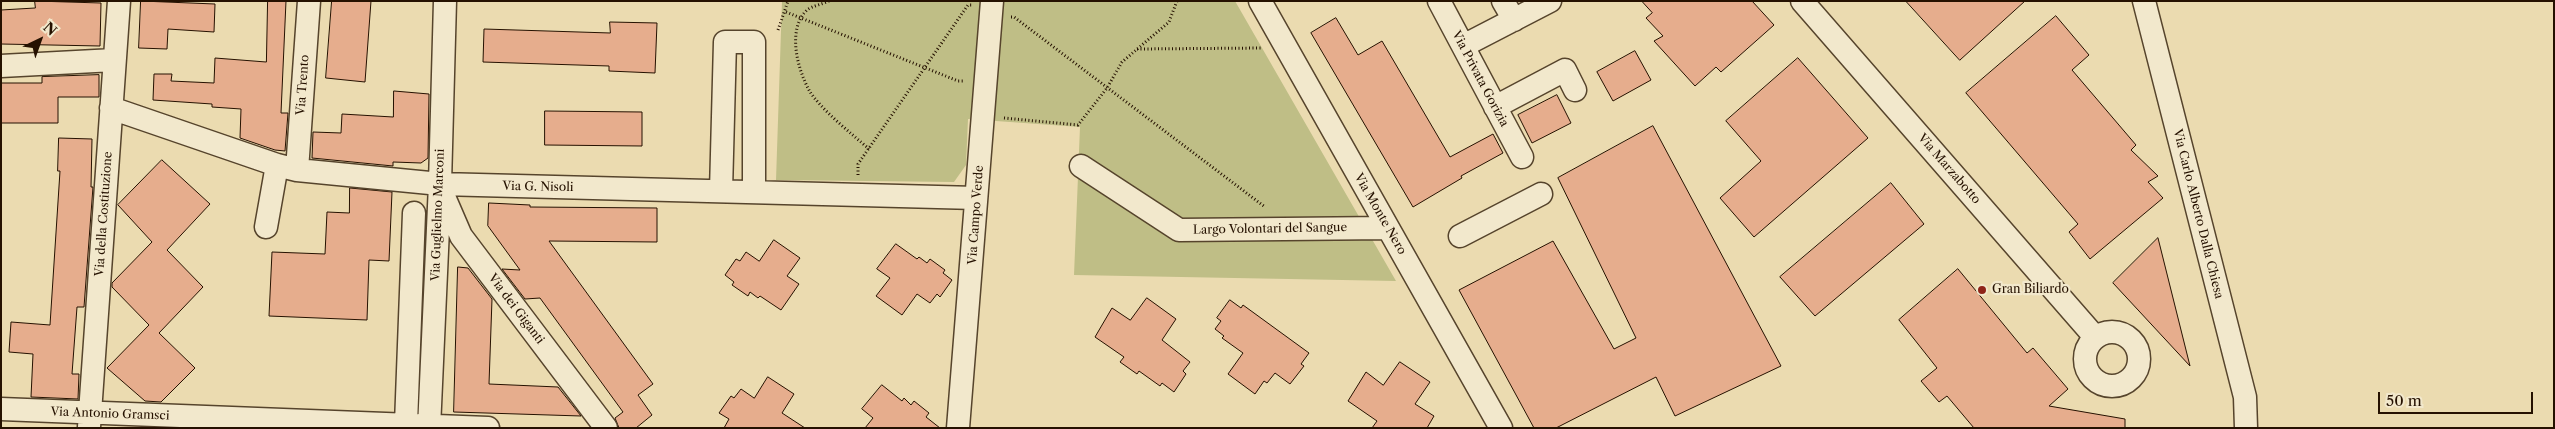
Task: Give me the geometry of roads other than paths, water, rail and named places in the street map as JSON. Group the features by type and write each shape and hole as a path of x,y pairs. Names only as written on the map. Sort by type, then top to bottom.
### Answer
{"street":[{"name":"Via della Costituzione","path":"89,420 119,1"},
{"name":"Via Trento","path":"266,227 287,168 309,1"},
{"name":"Via Guglielmo Marconi","path":"429,426 440,184 445,1"},
{"name":"Via Monte Nero","path":"1260,1 1501,428"},
{"name":"Via Privata Gorizia","path":"1439,1 1522,157"},
{"path":"1463,46 1508,11 1550,1"},
{"name":"Via Marzabotto","path":"1802,1 2095,337"},
{"name":"Via Carlo Alberto Dalla Chiesa","path":"2144,1 2245,397 2246,428"},
{"name":"Via Campo Verde","path":"958,428 991,8"},
{"path":"721,191 725,42 754,42 754,192"},
{"path":"1,66 114,60"},
{"path":"1495,106 1565,70 1575,90"},
{"name":"Via G. Nisoli","path":"111,108 287,168 440,184 976,198"},
{"name":"Largo Volontari del Sangue","path":"1081,166 1179,230 1388,228"},
{"name":"Via dei Giganti","path":"440,184 448,210 461,236 606,428"},
{"path":"1460,236 1541,194"},
{"path":"406,424 414,213"},
{"path":"413,242 437,243"},
{"name":"Via Antonio Gramsci","path":"1,410 89,420 406,424 488,428"}],"place":[{"name":"Gran Biliardo","path":"1982,290"}]}
